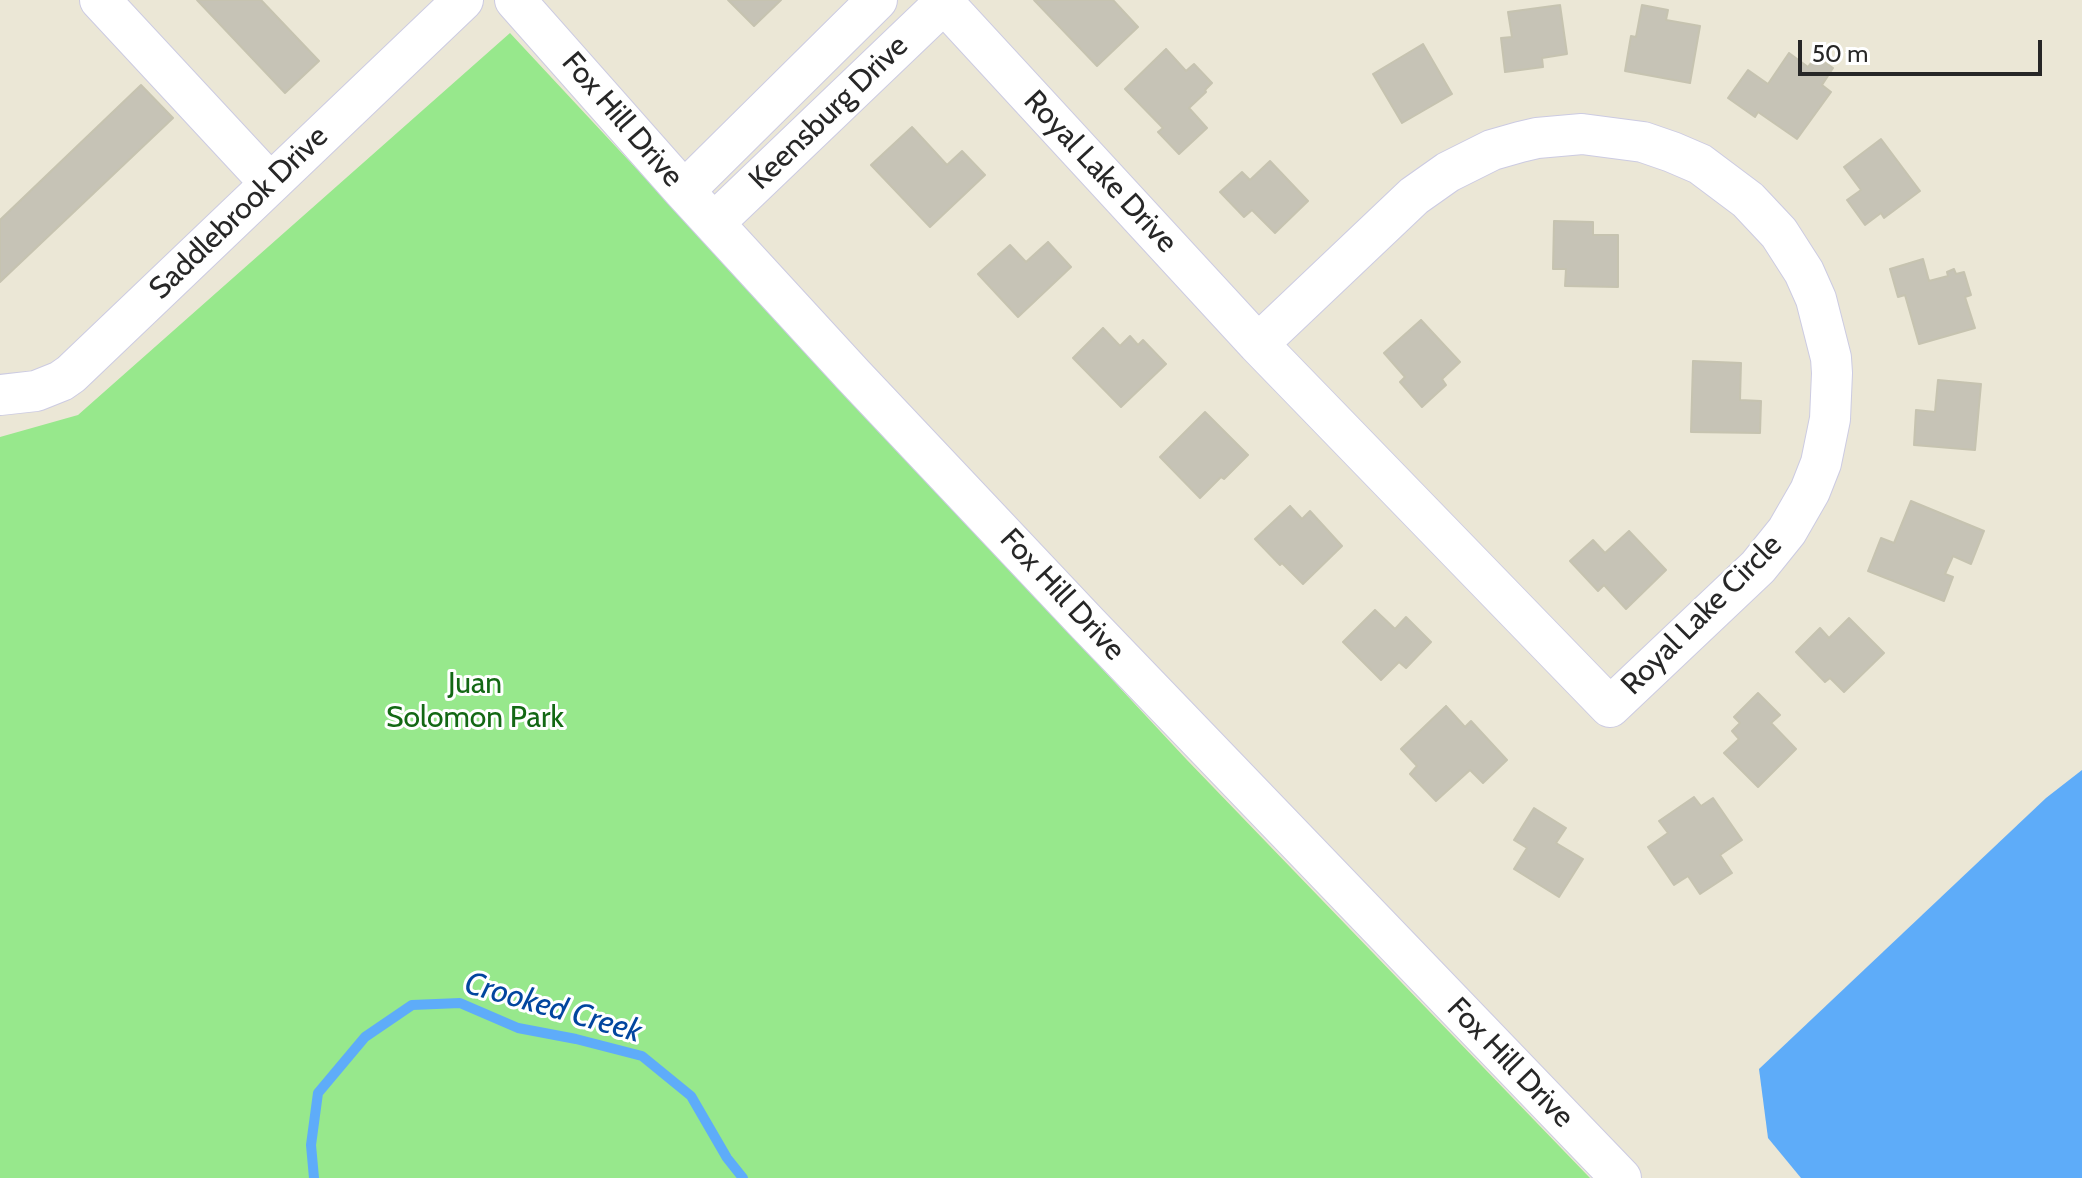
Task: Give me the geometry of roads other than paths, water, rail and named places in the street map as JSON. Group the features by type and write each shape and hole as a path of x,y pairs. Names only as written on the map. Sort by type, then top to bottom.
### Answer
{"street":[{"path":"100,0 270,183"},
{"name":"Saddlebrook Drive","path":"0,395 36,391 71,374 463,0"},
{"name":"Fox Hill Drive","path":"515,0 863,386 1621,1178"},
{"name":"Keensburg Drive","path":"684,191 877,0"},
{"name":"Keensburg Drive","path":"714,223 942,2"},
{"name":"Royal Lake Drive","path":"942,2 1258,344"},
{"name":"Royal Lake Circle","path":"1582,134 1643,142 1700,164 1748,200 1779,233 1804,272 1816,299 1831,358 1832,403 1828,434 1810,491 1778,543 1758,567 1610,707 1258,344 1414,196 1448,172 1492,150 1537,138 1582,134"}],"water":[{"path":"2082,770 2082,1178 1801,1178 1768,1138 1759,1069 2046,798"}],"waterway":[{"name":"Crooked Creek","path":"314,1178 311,1145 318,1093 365,1037 412,1005 460,1003 518,1028 642,1056 691,1096 727,1158 743,1178"}],"park label":[{"name":"Juan Solomon Park","path":"475,701"}]}
